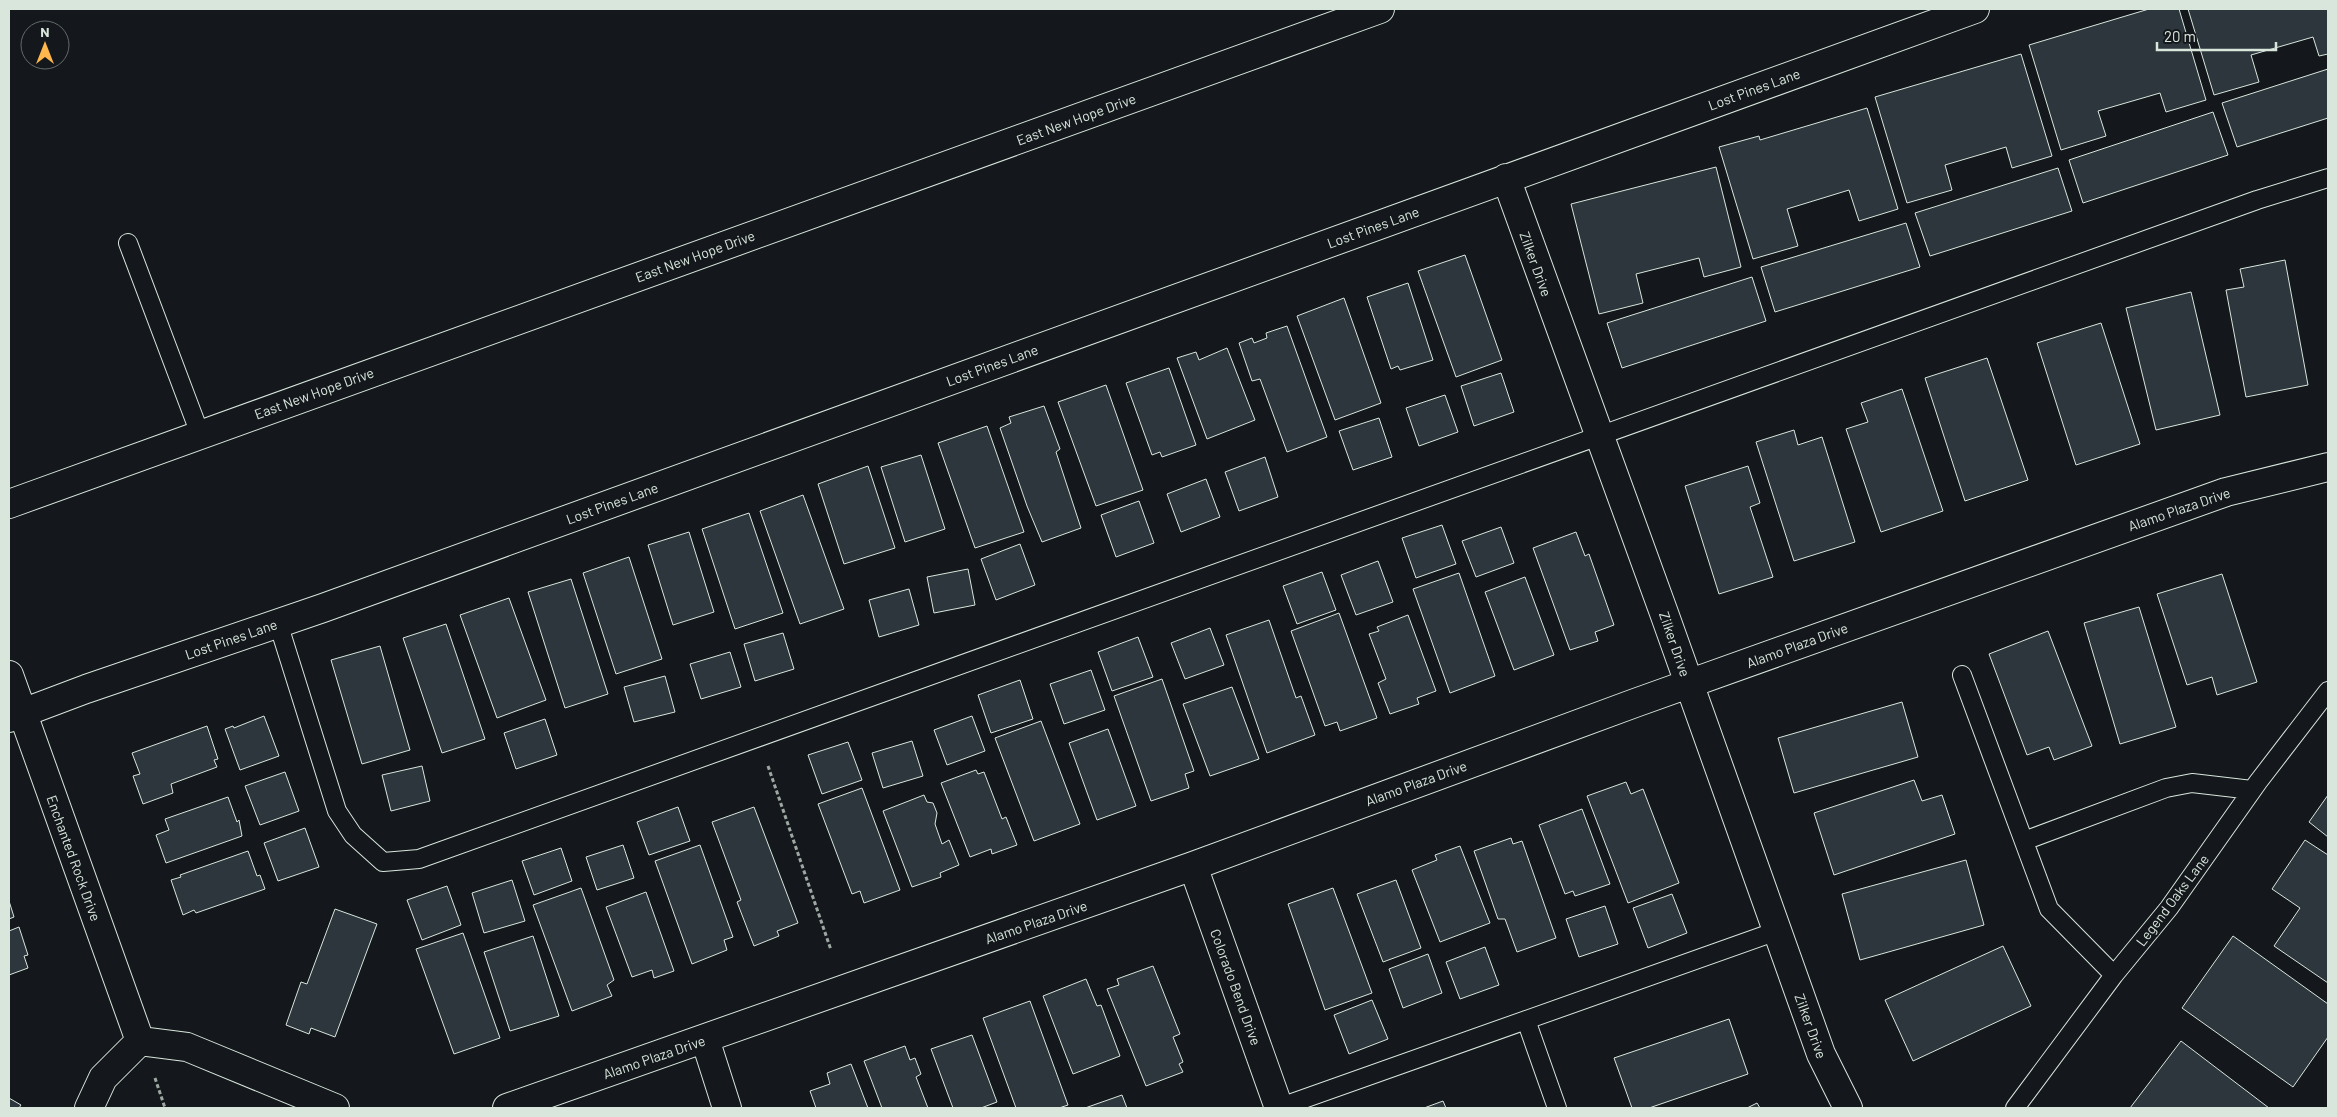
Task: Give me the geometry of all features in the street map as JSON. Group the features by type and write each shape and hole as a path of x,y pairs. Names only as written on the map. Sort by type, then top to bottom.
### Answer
{"street":[{"name":"East New Hope Drive","path":"9,504 1380,9"},
{"name":"Lost Pines Lane","path":"15,715 278,623 1975,9"},
{"name":"Zilker Drive","path":"1506,178 1821,1054 1848,1108"},
{"name":"Alamo Plaza Drive","path":"507,1108 1193,866 1688,684 2226,492 2328,467"},
{"name":"Enchanted Rock Drive","path":"9,675 15,715 140,1041"},
{"name":"Colorado Bend Drive","path":"1193,866 1279,1108"},
{"path":"705,1039 727,1108"},
{"path":"88,1108 103,1078 140,1041 187,1047 335,1108"}],"lane":[{"path":"278,623 337,811 352,835 383,862 419,859 2257,200 2328,178"},
{"path":"128,243 200,434"},
{"path":"1962,675 2049,910 2114,975"},
{"name":"Legend Oaks Lane","path":"2015,1108 2114,975 2169,908 2252,790 2328,691"},
{"path":"2024,841 2166,788 2192,783 2252,790"},
{"path":"1279,1108 1777,931"},
{"path":"1526,1020 1557,1108"}],"path":[{"path":"758,738 831,950"},
{"path":"153,1072 165,1108"}],"building":[{"path":"2149,9 2179,9 2206,100 2166,112 2160,93 2098,111 2106,136 2061,150 2029,45"},
{"path":"2188,9 2328,9 2328,54 2319,56 2313,37 2251,55 2259,82 2214,95"},
{"path":"2021,54 2052,156 2012,168 2006,147 1945,165 1952,190 1907,203 1875,97"},
{"path":"2328,69 2328,118 2237,147 2222,103"},
{"path":"1867,108 1898,209 1859,221 1849,190 1787,209 1798,246 1753,259 1719,147 1759,136 1760,140"},
{"path":"2213,112 2228,155 2083,203 2069,160"},
{"path":"1716,167 1741,267 1704,277 1699,258 1636,274 1643,303 1599,314 1571,204"},
{"path":"2058,168 2072,211 1930,256 1915,213"},
{"path":"1906,223 1920,267 1775,312 1761,267"},
{"path":"1465,255 1502,360 1456,377 1418,271"},
{"path":"2285,260 2308,385 2246,397 2226,290 2244,287 2240,269"},
{"path":"1752,277 1766,321 1622,368 1607,323"},
{"path":"1408,283 1433,360 1400,370 1398,366 1391,369 1367,297"},
{"path":"2191,292 2220,415 2156,430 2126,308"},
{"path":"1344,298 1381,403 1335,420 1297,316"},
{"path":"2101,323 2140,444 2076,465 2037,343"},
{"path":"1287,326 1327,437 1287,452 1260,379 1252,381 1239,343 1252,338 1254,343 1267,338 1266,333"},
{"path":"1227,348 1255,420 1207,439 1177,358 1196,352 1199,360"},
{"path":"1987,358 2028,480 1965,501 1925,378"},
{"path":"1169,368 1196,445 1162,457 1160,452 1152,455 1126,383"},
{"path":"1501,373 1514,412 1474,426 1461,386"},
{"path":"1106,385 1143,490 1096,506 1058,402"},
{"path":"1902,389 1943,511 1881,532 1846,429 1868,422 1861,403"},
{"path":"1445,395 1458,432 1419,446 1406,408"},
{"path":"1044,406 1060,449 1056,452 1081,528 1042,542 1027,506 1000,428 1011,423 1009,417"},
{"path":"1379,418 1392,457 1353,470 1339,431"},
{"path":"987,426 1024,532 975,548 938,443"},
{"path":"1794,430 1798,445 1822,437 1855,542 1794,561 1756,442"},
{"path":"921,455 945,529 905,542 881,467"},
{"path":"1265,457 1278,497 1239,511 1225,472"},
{"path":"868,466 895,548 844,564 818,484"},
{"path":"1748,466 1760,503 1750,507 1773,577 1719,594 1685,486"},
{"path":"1206,479 1220,517 1181,532 1167,494"},
{"path":"803,495 844,609 800,624 760,511"},
{"path":"1139,501 1154,543 1116,557 1101,515"},
{"path":"749,513 783,613 735,629 702,529"},
{"path":"1442,525 1456,564 1416,578 1402,538"},
{"path":"1501,527 1514,563 1476,577 1462,541"},
{"path":"689,532 714,612 673,625 648,545"},
{"path":"1576,532 1585,556 1589,554 1614,625 1595,632 1598,641 1570,650 1533,548"},
{"path":"1020,544 1035,585 996,600 981,559"},
{"path":"629,557 662,659 616,674 583,573"},
{"path":"1378,561 1393,602 1356,615 1341,575"},
{"path":"968,569 975,605 934,613 927,577"},
{"path":"1322,572 1336,610 1297,624 1283,586"},
{"path":"1459,573 1495,676 1450,693 1413,589"},
{"path":"2222,574 2257,682 2217,695 2212,677 2187,685 2157,594"},
{"path":"1525,577 1554,655 1514,670 1485,592"},
{"path":"571,579 608,694 565,708 528,592"},
{"path":"909,589 919,625 879,637 869,600"},
{"path":"509,598 546,700 497,718 460,615"},
{"path":"2139,607 2176,727 2120,744 2084,623"},
{"path":"1339,613 1377,718 1340,731 1337,722 1325,726 1291,631"},
{"path":"1408,615 1436,691 1417,698 1419,704 1390,714 1378,683 1386,679 1369,634 1379,631 1377,627"},
{"path":"1269,620 1296,698 1301,696 1315,735 1267,753 1226,635"},
{"path":"446,624 485,739 442,753 403,638"},
{"path":"1210,628 1224,665 1185,679 1171,643"},
{"path":"2048,631 2092,746 2054,760 2049,747 2027,755 1989,654"},
{"path":"783,633 794,669 755,681 744,644"},
{"path":"1138,637 1153,677 1112,691 1098,652"},
{"path":"380,646 410,750 362,764 331,660"},
{"path":"730,652 741,687 701,699 690,664"},
{"path":"1091,670 1105,710 1064,724 1050,684"},
{"path":"665,676 675,712 634,722 624,687"},
{"path":"1162,679 1194,771 1185,774 1189,788 1151,801 1114,696"},
{"path":"1020,680 1033,719 991,733 978,695"},
{"path":"1232,687 1259,759 1210,776 1183,704"},
{"path":"1902,702 1918,757 1794,793 1778,738"},
{"path":"264,716 279,756 240,770 225,729 233,726 234,728"},
{"path":"972,716 985,751 947,765 934,730"},
{"path":"545,719 557,755 516,769 504,733"},
{"path":"1041,721 1080,824 1034,841 995,738"},
{"path":"207,726 218,759 214,760 217,767 171,784 173,793 143,804 133,776 140,774 132,753"},
{"path":"1108,729 1136,806 1097,820 1069,743"},
{"path":"912,741 923,776 883,788 872,753"},
{"path":"848,742 862,780 822,794 808,755"},
{"path":"422,766 430,801 391,811 382,775"},
{"path":"976,770 978,774 984,772 1002,819 1006,817 1017,845 992,854 991,849 970,857 941,783"},
{"path":"285,772 299,811 260,825 245,786"},
{"path":"1914,780 1922,801 1942,795 1955,834 1834,875 1814,813"},
{"path":"1626,782 1631,794 1643,789 1679,883 1628,903 1587,796"},
{"path":"862,788 900,890 864,903 860,891 852,894 818,804"},
{"path":"924,795 927,802 933,803 937,813 935,824 942,844 949,840 959,865 940,873 941,877 912,887 883,811"},
{"path":"2328,795 2328,837 2309,822"},
{"path":"228,797 237,822 239,820 242,836 166,863 156,835 169,830 165,819"},
{"path":"678,807 690,841 649,855 637,822"},
{"path":"754,807 798,923 777,931 779,936 754,946 737,902 741,900 712,822"},
{"path":"1582,809 1610,884 1575,896 1573,891 1565,894 1539,825"},
{"path":"305,828 319,867 278,881 264,843"},
{"path":"1511,838 1513,844 1522,841 1556,938 1517,952 1505,919 1498,919 1474,851"},
{"path":"2305,840 2328,855 2328,983 2274,946 2300,908 2272,889"},
{"path":"623,845 634,878 597,890 586,857"},
{"path":"700,845 733,937 724,940 727,950 692,964 655,861"},
{"path":"1460,846 1490,923 1440,942 1412,870 1437,860 1435,855"},
{"path":"561,848 572,881 534,895 522,861"},
{"path":"248,851 257,876 260,875 265,889 196,913 194,910 183,915 171,880 181,877 180,875"},
{"path":"1966,860 1984,925 1860,960 1842,894"},
{"path":"512,880 525,921 484,933 472,893"},
{"path":"1396,880 1421,948 1383,962 1357,894"},
{"path":"447,886 461,925 422,940 407,900"},
{"path":"581,888 614,980 607,985 612,996 572,1011 533,905"},
{"path":"1333,888 1372,993 1325,1010 1288,904"},
{"path":"646,892 674,971 654,978 652,970 632,977 606,907"},
{"path":"1672,894 1687,933 1648,948 1633,908"},
{"path":"9,901 14,917 9,919"},
{"path":"1605,906 1618,944 1579,957 1566,919"},
{"path":"335,909 377,924 335,1037 311,1028 309,1034 286,1025 301,982 307,984"},
{"path":"19,927 28,955 24,956 28,968 9,975 9,931"},
{"path":"463,933 500,1038 454,1054 416,949"},
{"path":"533,936 559,1016 510,1031 484,952"},
{"path":"2233,936 2328,1004 2328,1037 2293,1087 2182,1008"},
{"path":"2003,946 2031,1006 1913,1061 1885,1000"},
{"path":"1485,947 1499,985 1460,999 1446,962"},
{"path":"1428,954 1442,993 1403,1008 1389,969"},
{"path":"1153,966 1180,1034 1173,1037 1183,1062 1179,1064 1183,1072 1146,1086 1107,989 1119,985 1117,979"},
{"path":"1086,979 1097,1006 1101,1005 1120,1056 1073,1074 1043,996"},
{"path":"1372,1000 1388,1039 1349,1054 1334,1015"},
{"path":"1030,1001 1068,1105 1059,1108 1016,1108 983,1018"},
{"path":"1729,1019 1748,1074 1649,1108 1632,1108 1614,1058"},
{"path":"972,1035 997,1102 981,1108 953,1108 931,1049"},
{"path":"2181,1041 2269,1108 2130,1108"},
{"path":"905,1046 910,1060 915,1058 921,1074 916,1077 928,1108 882,1108 864,1061"},
{"path":"851,1064 868,1108 816,1108 810,1091 830,1084 827,1073"},
{"path":"1122,1095 1127,1108 1085,1108"},
{"path":"9,1098 21,1105 19,1108 9,1108"},
{"path":"1443,1101 1446,1108 1424,1108"},
{"path":"1757,1103 1760,1108 1747,1108"}]}
